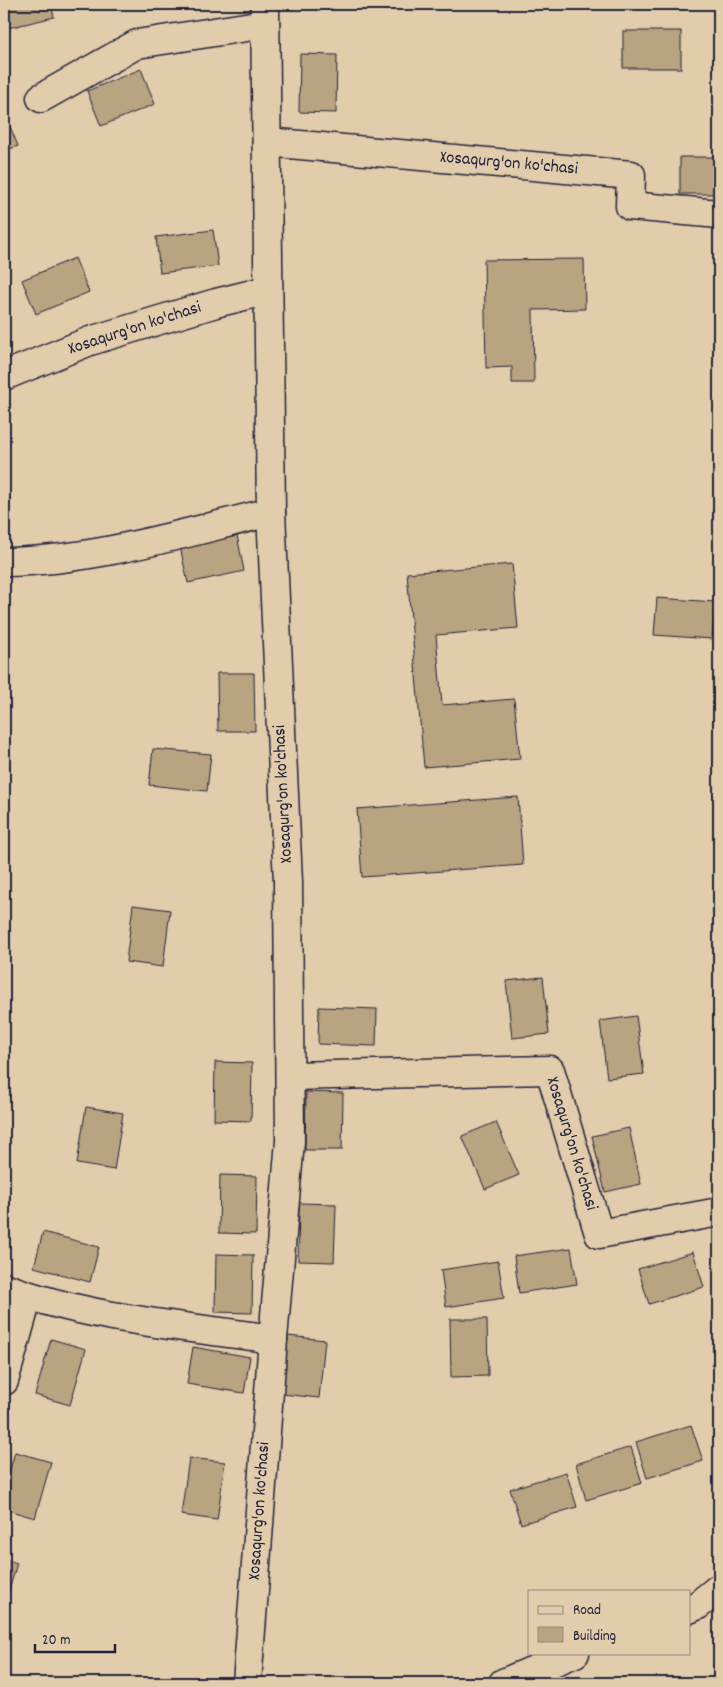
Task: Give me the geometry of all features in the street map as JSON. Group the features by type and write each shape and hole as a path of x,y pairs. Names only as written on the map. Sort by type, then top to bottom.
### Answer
{"street":[{"path":"41,98 137,44 265,14"},
{"name":"Xosaqurg'on ko'chasi","path":"247,1683 290,1141 288,882 271,512 265,14"},
{"name":"Xosaqurg'on ko'chasi","path":"267,142 631,175 630,206 719,214"},
{"name":"Xosaqurg'on ko'chasi","path":"4,376 90,342 216,303 268,290"},
{"path":"4,562 36,562 122,548 271,512"},
{"name":"Xosaqurg'on ko'chasi","path":"290,1076 550,1070 599,1234 719,1212"},
{"path":"4,1381 16,1291 97,1314 273,1339"},
{"path":"690,1609 698,1605 719,1588"},
{"path":"503,1683 574,1654"}],"building":[{"path":"4,4 51,4 54,17 4,29"},
{"path":"623,31 681,31 681,68 623,68"},
{"path":"300,54 337,55 336,113 299,112"},
{"path":"141,69 155,104 101,126 87,91"},
{"path":"4,112 18,146 4,151"},
{"path":"680,157 719,157 719,194 680,194"},
{"path":"213,230 218,266 160,273 156,237"},
{"path":"75,258 89,292 36,314 22,280"},
{"path":"584,259 585,309 533,310 534,383 512,383 512,367 486,368 484,260"},
{"path":"237,535 244,571 188,583 180,547"},
{"path":"512,564 518,628 436,635 442,705 514,699 520,759 424,767 407,573"},
{"path":"657,598 715,602 712,639 654,635"},
{"path":"217,673 254,673 255,731 218,731"},
{"path":"153,749 211,754 207,791 149,785"},
{"path":"518,797 523,865 362,877 357,809"},
{"path":"133,905 170,910 163,967 126,962"},
{"path":"543,977 549,1034 512,1038 506,981"},
{"path":"319,1007 377,1009 376,1046 318,1044"},
{"path":"636,1016 644,1074 607,1078 600,1021"},
{"path":"215,1062 252,1063 251,1121 214,1120"},
{"path":"306,1092 343,1093 342,1150 305,1150"},
{"path":"86,1107 123,1113 114,1170 77,1164"},
{"path":"496,1122 519,1175 485,1189 462,1136"},
{"path":"629,1128 641,1184 605,1192 592,1136"},
{"path":"220,1175 257,1176 256,1234 219,1233"},
{"path":"299,1203 336,1204 334,1262 298,1261"},
{"path":"43,1232 99,1247 90,1282 34,1267"},
{"path":"571,1248 577,1284 519,1293 514,1256"},
{"path":"693,1252 704,1287 649,1304 638,1269"},
{"path":"216,1254 253,1255 252,1313 215,1312"},
{"path":"498,1261 504,1298 446,1307 441,1270"},
{"path":"450,1319 487,1319 488,1376 451,1377"},
{"path":"288,1336 325,1340 319,1398 282,1394"},
{"path":"51,1339 86,1349 70,1405 35,1395"},
{"path":"193,1347 250,1357 244,1393 187,1384"},
{"path":"691,1425 703,1461 647,1478 636,1442"},
{"path":"631,1447 642,1483 586,1500 576,1464"},
{"path":"15,1452 51,1462 35,1518 4,1509 4,1491"},
{"path":"189,1458 225,1462 217,1520 181,1515"},
{"path":"566,1472 577,1507 521,1524 510,1489"},
{"path":"4,1559 17,1563 4,1608"}]}
